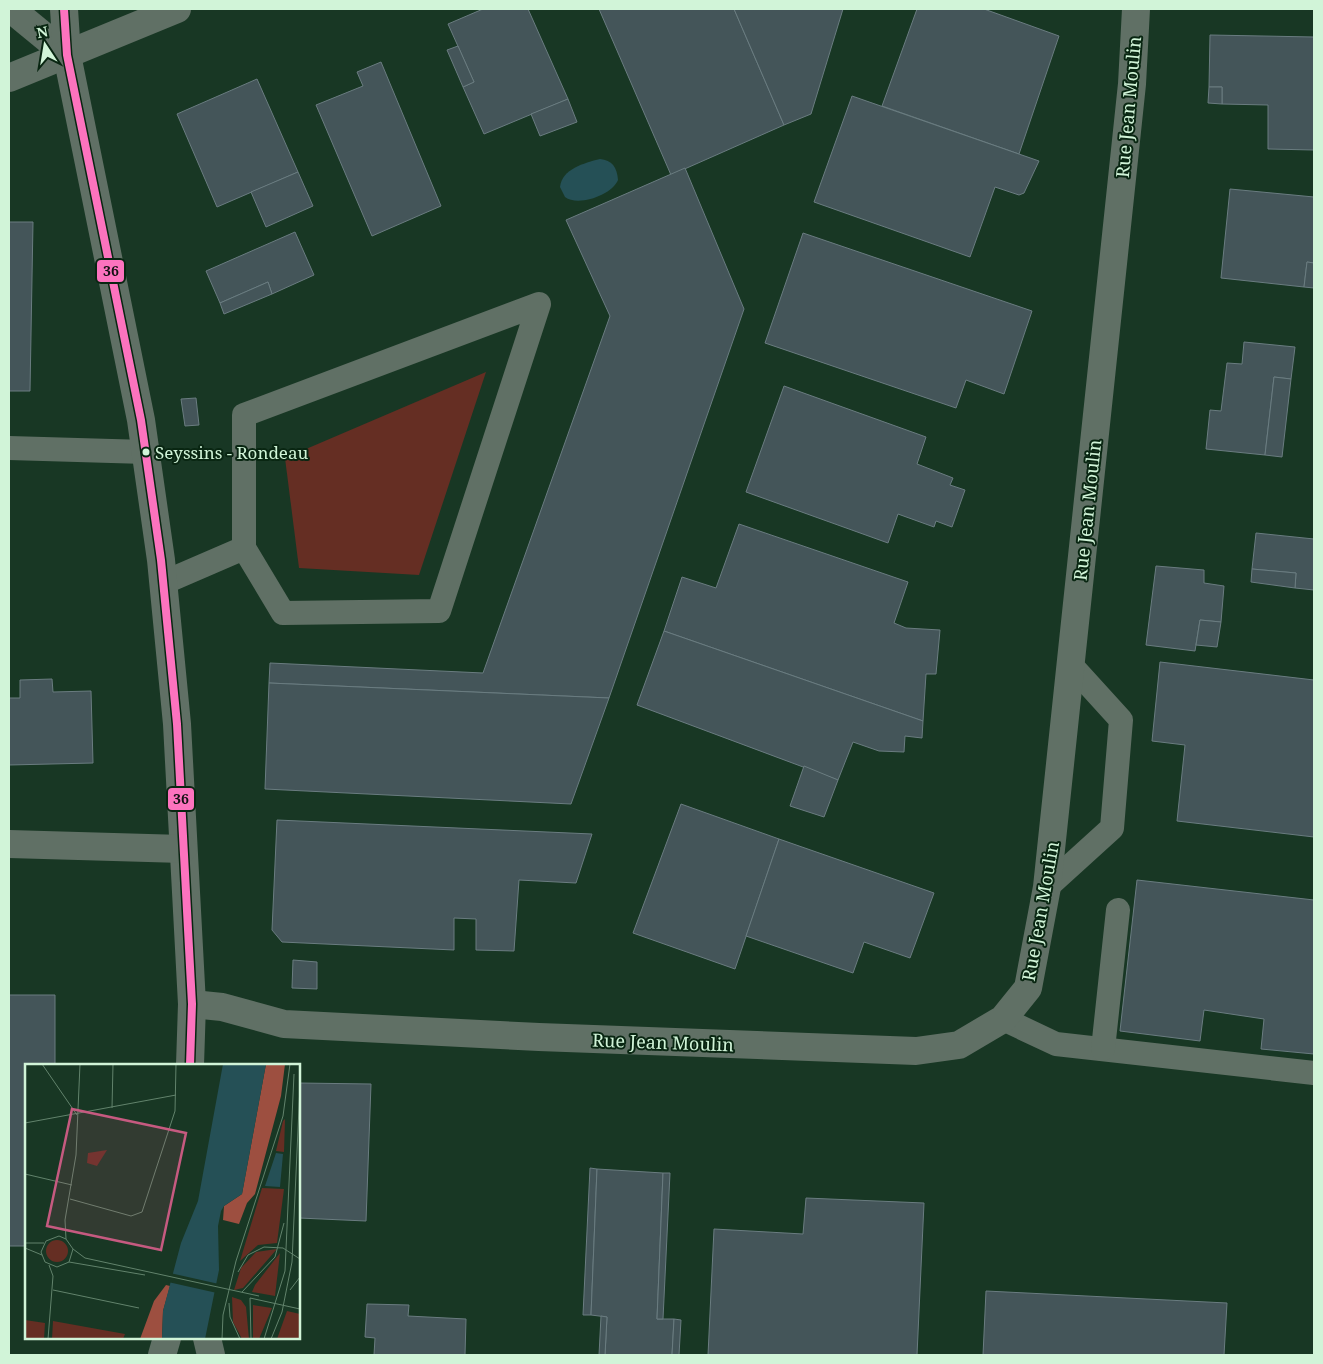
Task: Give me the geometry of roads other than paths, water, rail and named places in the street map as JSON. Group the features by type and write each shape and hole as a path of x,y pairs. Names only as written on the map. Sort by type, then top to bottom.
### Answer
{"street":[{"path":"11,9 67,55"},
{"path":"64,9 67,55 146,452 163,583 177,724 192,1004 190,1064"},
{"path":"9,78 177,9"},
{"name":"Rue Jean Moulin","path":"192,1004 222,1007 284,1024 538,1037 916,1051 959,1044 1003,1020 1028,988 1047,886 1132,84 1136,9"},
{"path":"9,844 183,849"},
{"path":"162,1355 166,1339"},
{"path":"207,1339 211,1355"}],"lane":[{"path":"540,304 439,611 283,613 244,548 244,415 540,304"},
{"path":"9,448 146,452"},
{"path":"163,583 244,548"},
{"path":"1047,886 1112,828 1121,720 1071,665"},
{"path":"1103,1049 1118,910"},
{"path":"1003,1020 1056,1044 1314,1073"}],"water":[{"path":"600,159 608,161 615,168 618,180 615,185 602,195 586,200 571,200 565,197 560,187 569,171"}],"place":[{"name":"Seyssins - Rondeau","path":"146,452"}]}
